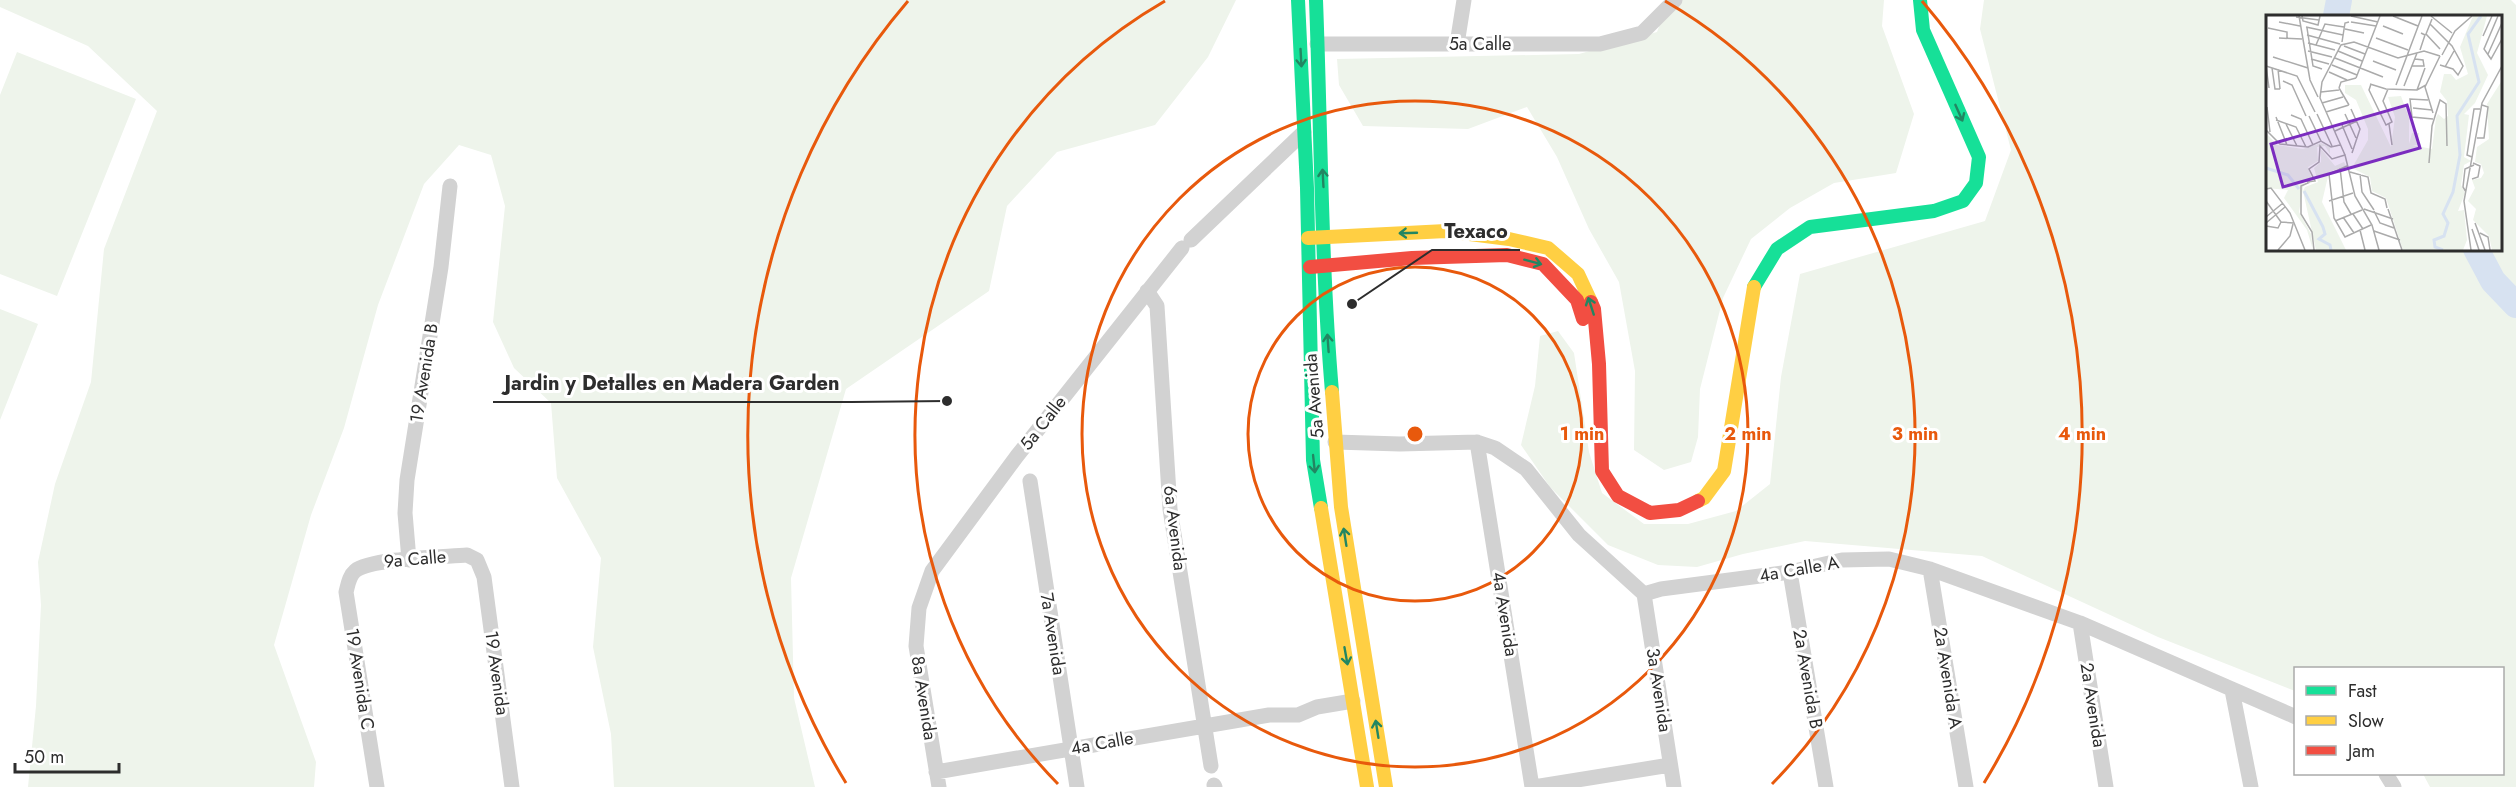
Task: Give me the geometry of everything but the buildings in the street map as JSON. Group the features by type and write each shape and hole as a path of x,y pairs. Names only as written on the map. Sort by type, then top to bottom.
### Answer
{"main road":[{"name":"5a Avenida","path":"1298,0 1308,238 1313,460 1367,787"},
{"name":"5a Avenida","path":"1316,0 1326,277 1324,287 1335,442 1341,507 1386,787"},
{"path":"1308,238 1446,231 1509,239 1548,248 1578,274 1594,309 1599,364 1602,471 1618,496 1650,513 1679,510 1704,498 1724,471 1754,285 1777,249 1810,227 1934,211 1963,201 1976,183 1979,157 1923,30 1920,0"},
{"path":"1749,318 1762,286 1790,250 1807,239 1829,233 1942,219 1960,212 1975,198 1986,181 1990,165 1988,150 1933,30 1928,12 1929,0"},
{"path":"1308,268 1412,258 1507,255 1543,264 1576,300 1599,364"}],"street":[{"path":"1457,44 1464,0"},
{"name":"5a Calle","path":"1317,44 1600,44 1642,33 1675,0"},
{"name":"5a Calle","path":"919,608 932,571 1017,456 1147,291 1186,244 1304,132"},
{"name":"19 Avenida B","path":"409,560 405,513 407,480 441,267 450,186"},
{"name":"6a Avenida","path":"1147,291 1157,306 1170,509 1211,766"},
{"path":"1335,442 1400,444 1477,442 1495,448 1526,469 1579,535 1644,594"},
{"name":"4a Avenida","path":"1477,442 1533,787"},
{"name":"7a Avenida","path":"1030,482 1077,787"},
{"name":"9a Calle","path":"354,572 374,563 467,555 477,560"},
{"name":"4a Calle A","path":"1644,594 1661,588 1790,572 1842,560 1890,559 1930,569 2080,623 2294,717"},
{"name":"19 Avenida","path":"477,560 485,588 512,787"},
{"name":"2a Avenida A","path":"1930,569 1966,787"},
{"name":"19 Avenida C","path":"354,572 346,592 377,787"},
{"name":"2a Avenida B","path":"1790,572 1826,787"},
{"name":"3a Avenida","path":"1644,594 1674,787"},
{"name":"8a Avenida","path":"919,608 916,646 938,779"},
{"name":"2a Avenida","path":"2080,623 2106,787"},
{"path":"2232,690 2251,787"},
{"name":"4a Calle","path":"938,779 1071,749 1269,715 1278,707 1297,704 1317,707 1353,701"},
{"path":"1533,787 1670,765"}],"shaded area":[{"path":"0,0 1236,0 1208,57 1155,125 1057,152 1007,206 989,291 846,389 791,578 794,698 815,787 614,787 611,734 593,647 601,558 557,478 551,403 514,368 493,322 505,206 491,155 459,145 424,184 378,305 344,428 311,515 274,645 316,762 314,787 28,787 36,706 41,605 38,562 55,484 91,382 104,249 157,111 88,46 0,7"},
{"path":"1669,0 1884,0 1882,26 1914,114 1896,173 1834,183 1790,208 1751,239 1723,298 1700,389 1698,437 1691,462 1664,470 1634,450 1635,371 1619,282 1589,229 1557,157 1527,107 1468,129 1363,126 1339,85 1337,59 1579,54 1657,32"},
{"path":"1984,0 2511,0 2516,5 2516,787 2430,787 2424,775 2504,775 2504,667 2294,667 2294,691 2158,637 1982,556 1805,541 1743,554 1697,567 1658,565 1608,545 1550,487 1521,445 1535,386 1540,336 1558,331 1574,353 1589,452 1602,493 1644,524 1688,524 1736,511 1770,484 1781,377 1800,274 1985,221 2011,150 1980,29"},
{"path":"17,52 136,99 57,296 0,274 0,95"},
{"path":"0,309 38,324 0,420"}],"waterway":[{"path":"2336,15 2339,0"},
{"path":"2477,250 2493,281 2516,305"}],"traffic: fast":[{"path":"1298,0 1307,188 1313,460 1321,508"},
{"path":"1316,0 1323,245 1332,392"},
{"path":"1754,287 1777,249 1810,227 1934,211 1963,201 1976,183 1979,157 1923,30 1920,0"}],"traffic: slow":[{"path":"1308,238 1446,231 1509,239 1548,248 1578,274 1591,302"},
{"path":"1698,501 1704,498 1724,471 1754,287"},
{"path":"1332,392 1341,507 1386,787"},
{"path":"1321,508 1367,787"}],"traffic: jam":[{"path":"1310,267 1412,258 1507,255 1543,264 1577,300 1583,319"},
{"path":"1591,302 1594,309 1599,364 1602,471 1618,496 1650,513 1679,510 1698,501"}],"place":[{"name":"Texaco","path":"1352,304"},
{"name":"Jardin y Detalles en Madera Garden","path":"947,401"}]}
